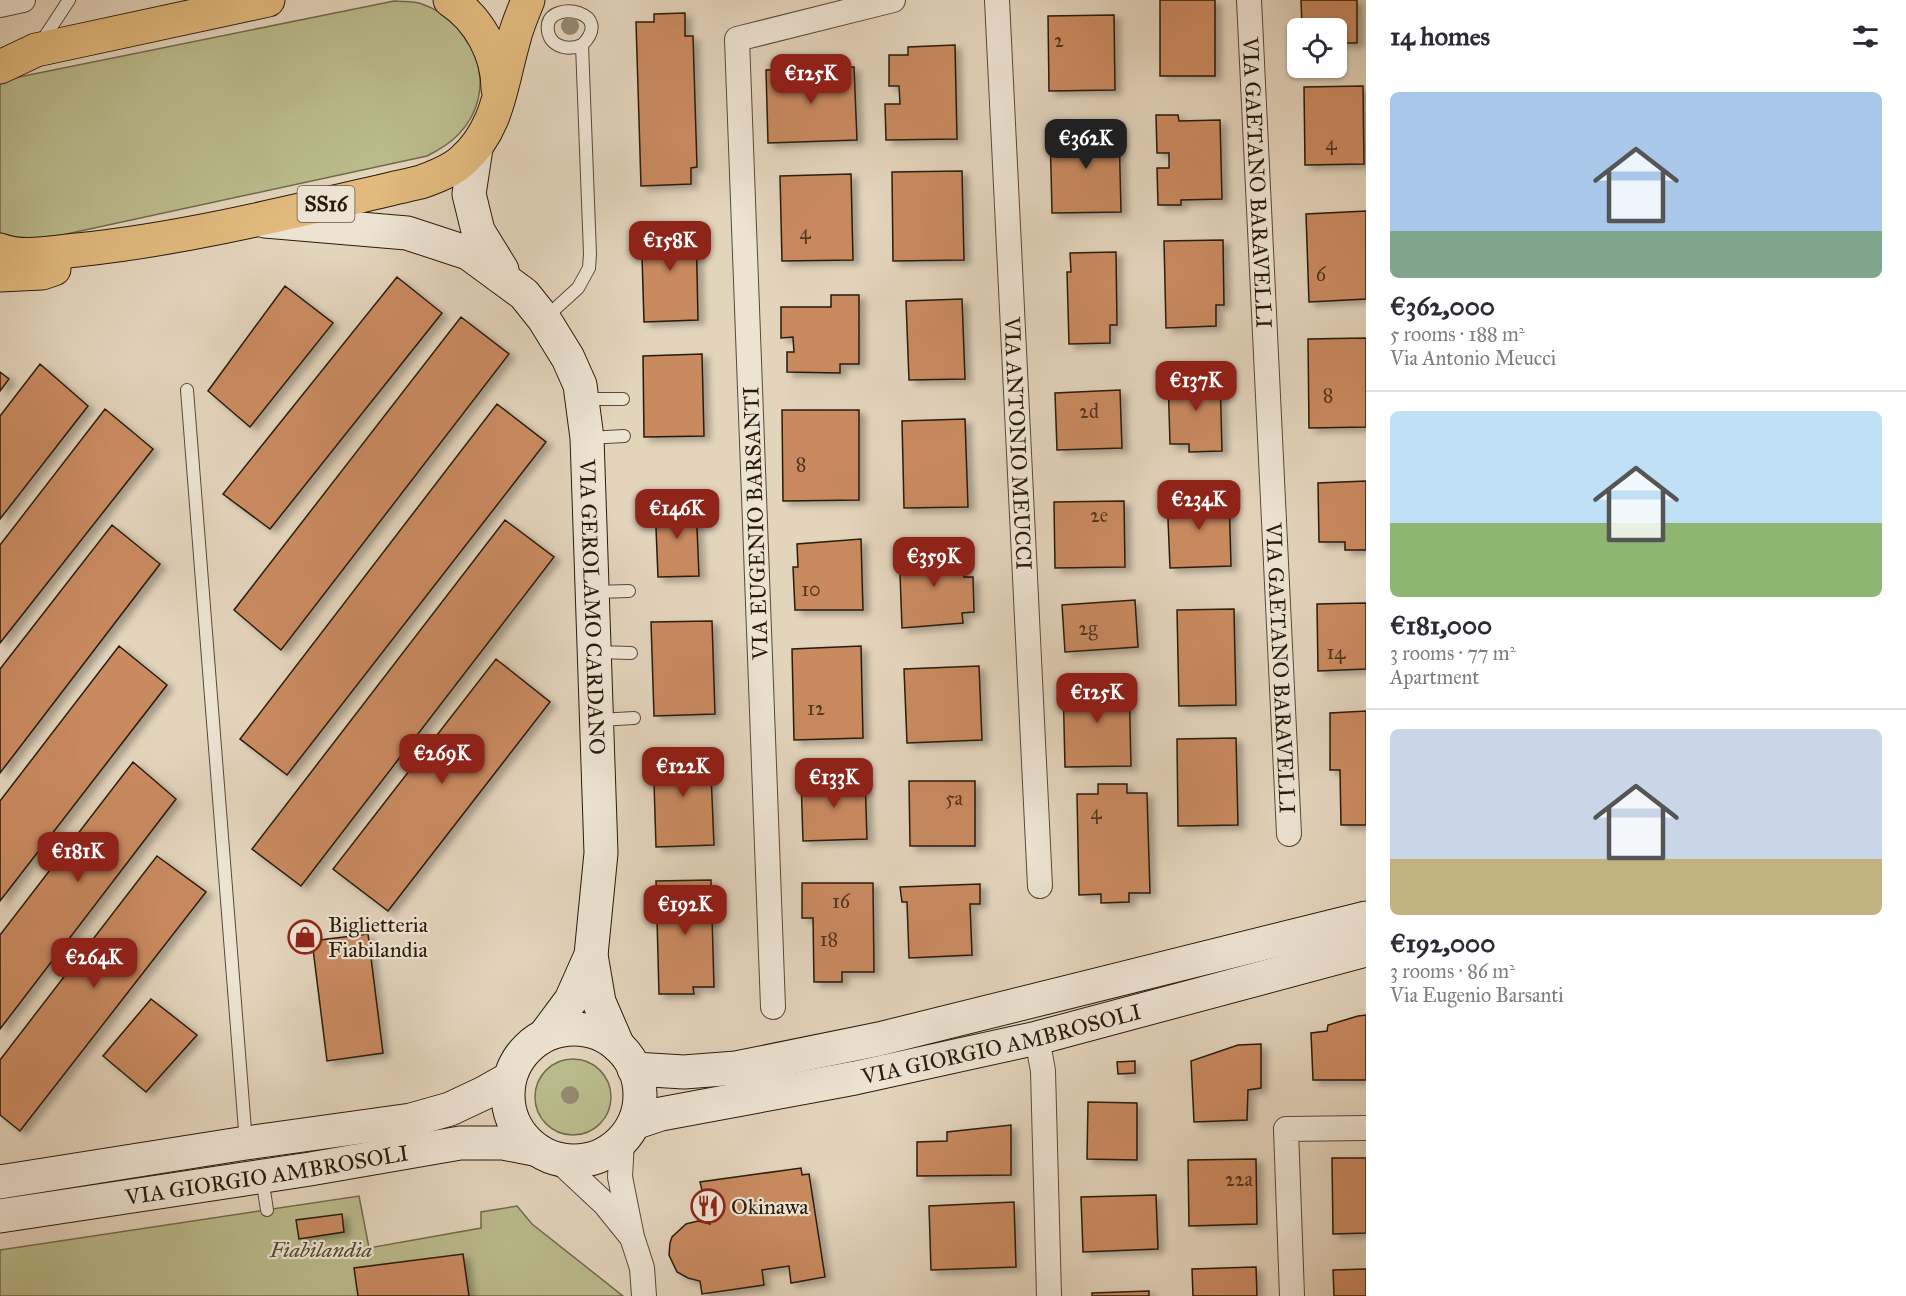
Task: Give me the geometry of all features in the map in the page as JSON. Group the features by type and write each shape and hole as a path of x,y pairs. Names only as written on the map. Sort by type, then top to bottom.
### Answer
{"main road":[{"path":"0,67 36,50 268,0"},
{"name":"SS16","path":"450,0 461,7 476,23 487,41 498,79 499,106"},
{"name":"SS16","path":"0,250 25,254 119,246 254,220 421,182 441,174 461,163 476,148 490,127 499,106 514,38 528,0"},
{"path":"0,49 11,47 36,50"},
{"name":"VIA GEROLAMO CARDANO","path":"476,148 469,194 478,231 509,282"},
{"name":"VIA GEROLAMO CARDANO","path":"254,220 406,233 468,252 524,294 544,319 568,357 580,385 587,438 601,853 591,955 599,1002 626,1057"},
{"name":"SS16","path":"0,275 42,273 119,246"},
{"name":"VIA GIORGIO AMBROSOLI","path":"626,1057 684,1072 736,1068 879,1039 1366,918"},
{"name":"VIA GIORGIO AMBROSOLI","path":"628,1131 662,1114 855,1078 1037,1038 1366,950"},
{"name":"VIA GEROLAMO CARDANO","path":"545,1035 571,1000 591,955"},
{"path":"581,1029 598,1033 626,1057 640,1093 628,1131 613,1148 596,1158 577,1162 546,1154 520,1135 511,1118 507,1098 509,1079 517,1061 529,1046 545,1035 563,1030 581,1029"},
{"name":"VIA GIORGIO AMBROSOLI","path":"0,1182 246,1143 411,1120 450,1109 509,1079"},
{"name":"VIA GIORGIO AMBROSOLI","path":"0,1216 262,1177 460,1143 503,1143 546,1154"}],"street":[{"name":"VIA EUGENIO BARSANTI","path":"773,1007 737,39 893,0"},
{"name":"VIA ANTONIO MEUCCI","path":"998,0 1040,886"},
{"name":"VIA GAETANO BARAVELLI","path":"1249,0 1289,834"},
{"path":"1037,1038 1043,1071 1049,1296"},
{"path":"1292,1296 1286,1129 1366,1128"},
{"path":"628,1131 620,1177 632,1237 642,1268 644,1296"},
{"path":"546,1154 605,1204 632,1237"}],"lane":[{"path":"36,50 69,0"},
{"path":"544,319 578,288 589,268 582,45"},
{"path":"188,390 246,1143"},
{"path":"583,399 623,399"},
{"path":"587,438 624,436"},
{"path":"592,592 629,591"},
{"path":"594,652 631,653"},
{"path":"596,720 633,718"},
{"path":"262,1177 267,1210"}],"green space":[{"path":"394,1 419,3 441,13 457,26 469,42 477,60 480,79 478,99 471,118 458,135 440,149 427,156 48,238 29,240 0,233 0,84 14,78"},
{"path":"573,1059 588,1062 600,1070 608,1082 611,1097 608,1112 600,1124 588,1132 573,1135 558,1132 546,1124 538,1112 535,1097 538,1082 546,1070 558,1062"},
{"name":"Fiabilandia","path":"359,1196 369,1248 481,1228 481,1212 517,1206 532,1224 623,1296 0,1296 0,1250"}],"building":[{"path":"1160,0 1215,0 1215,76 1160,76"},
{"path":"1301,0 1357,0 1357,43 1347,43 1347,18 1302,18"},
{"path":"685,13 685,36 693,36 697,167 691,168 691,184 641,186 636,22 654,22 654,14"},
{"path":"1114,15 1115,90 1049,91 1048,16"},
{"path":"955,45 957,139 886,140 885,104 900,104 899,86 889,86 889,55 908,55 908,47"},
{"path":"854,67 857,140 768,143 766,70"},
{"path":"1363,86 1364,164 1305,165 1304,87"},
{"path":"1156,115 1178,115 1179,121 1220,120 1222,199 1181,200 1181,205 1158,205 1157,168 1169,168 1169,153 1157,153"},
{"path":"1119,128 1121,212 1052,213 1050,129"},
{"path":"962,171 964,260 893,261 892,172"},
{"path":"851,174 853,260 782,261 780,176"},
{"path":"1366,211 1366,299 1309,302 1306,214"},
{"path":"696,222 698,320 644,322 641,223"},
{"path":"1223,240 1224,305 1216,305 1216,326 1166,328 1164,241"},
{"path":"1116,252 1117,325 1110,325 1110,343 1069,344 1067,272 1071,272 1070,253"},
{"path":"397,277 442,313 270,529 223,494"},
{"path":"285,286 333,323 250,427 208,391"},
{"path":"831,295 859,295 859,364 840,364 840,373 787,372 787,352 794,352 793,337 781,338 781,307 831,307"},
{"path":"962,299 965,379 909,380 906,301"},
{"path":"461,317 509,354 281,650 234,610"},
{"path":"1366,338 1366,427 1309,428 1308,339"},
{"path":"702,354 704,436 644,437 643,356"},
{"path":"40,364 88,406 0,519 0,416"},
{"path":"0,372 9,379 0,391"},
{"path":"1220,375 1222,451 1189,452 1189,444 1170,444 1168,376"},
{"path":"1120,390 1122,448 1057,450 1055,393"},
{"path":"497,404 546,442 287,775 240,739"},
{"path":"105,409 153,449 0,643 0,545"},
{"path":"782,410 859,410 859,500 783,501"},
{"path":"965,419 968,507 904,508 902,421"},
{"path":"1366,481 1366,550 1345,550 1345,542 1319,542 1318,483"},
{"path":"1229,494 1231,566 1170,568 1167,495"},
{"path":"1124,501 1125,567 1055,568 1054,502"},
{"path":"696,503 699,576 658,577 655,504"},
{"path":"505,520 554,557 301,886 252,849"},
{"path":"112,525 160,564 0,773 0,669"},
{"path":"861,539 863,610 795,610 793,567 798,567 797,544"},
{"path":"933,546 933,553 963,552 964,577 973,577 974,612 962,613 963,623 902,628 899,547"},
{"path":"1135,600 1138,647 1065,652 1062,605"},
{"path":"1366,603 1366,669 1318,671 1317,604"},
{"path":"1234,609 1236,705 1179,706 1177,610"},
{"path":"712,621 715,714 654,716 651,622"},
{"path":"119,646 167,685 0,901 0,801"},
{"path":"861,646 863,738 794,740 792,649"},
{"path":"496,659 550,702 388,911 333,869"},
{"path":"979,666 982,740 907,743 904,669"},
{"path":"1129,680 1131,766 1065,767 1063,682"},
{"path":"1366,711 1366,825 1341,825 1340,770 1330,770 1330,713"},
{"path":"1236,738 1238,825 1178,826 1177,739"},
{"path":"710,749 714,845 656,847 653,751"},
{"path":"133,762 176,799 0,1029 0,935"},
{"path":"865,776 867,839 803,841 801,778"},
{"path":"909,781 975,781 975,846 910,846"},
{"path":"1098,784 1127,784 1127,793 1147,793 1150,893 1129,893 1129,902 1101,903 1101,894 1079,895 1077,794 1098,794"},
{"path":"157,856 206,892 20,1131 0,1115 0,1060"},
{"path":"711,880 714,987 693,987 694,994 659,994 656,881"},
{"path":"802,883 873,883 874,972 842,972 842,982 814,982 813,918 802,918"},
{"path":"980,884 980,904 970,904 972,955 909,958 907,902 902,902 900,887"},
{"path":"368,934 383,1053 327,1061 312,941"},
{"path":"151,999 197,1035 146,1092 103,1056"},
{"path":"1366,1015 1366,1080 1313,1080 1311,1033 1327,1031 1328,1025"},
{"path":"1261,1044 1261,1088 1248,1090 1247,1120 1194,1122 1191,1061 1238,1045"},
{"path":"1135,1061 1135,1073 1118,1074 1117,1062"},
{"path":"1088,1102 1137,1103 1137,1160 1087,1159"},
{"path":"1011,1125 1011,1175 917,1176 917,1142 947,1141 947,1132"},
{"path":"1332,1158 1366,1158 1366,1233 1333,1234"},
{"path":"1256,1159 1257,1224 1189,1226 1188,1160"},
{"path":"801,1168 802,1175 809,1174 825,1277 791,1283 789,1266 762,1270 764,1285 702,1294 700,1281 677,1272 669,1255 672,1237 686,1224 698,1221 710,1224 700,1182"},
{"path":"1156,1195 1158,1249 1083,1252 1081,1197"},
{"path":"1014,1202 1016,1267 931,1270 929,1206"},
{"path":"342,1214 344,1232 299,1239 296,1220"},
{"path":"463,1254 469,1296 358,1296 354,1268"},
{"path":"1256,1267 1257,1296 1193,1296 1192,1269"},
{"path":"1366,1269 1366,1296 1334,1296 1333,1270"},
{"path":"1149,1291 1149,1296 1092,1296 1092,1293"}],"place":[{"name":"Biglietteria Fiabilandia","path":"305,937"},
{"name":"Okinawa","path":"708,1206"}]}
